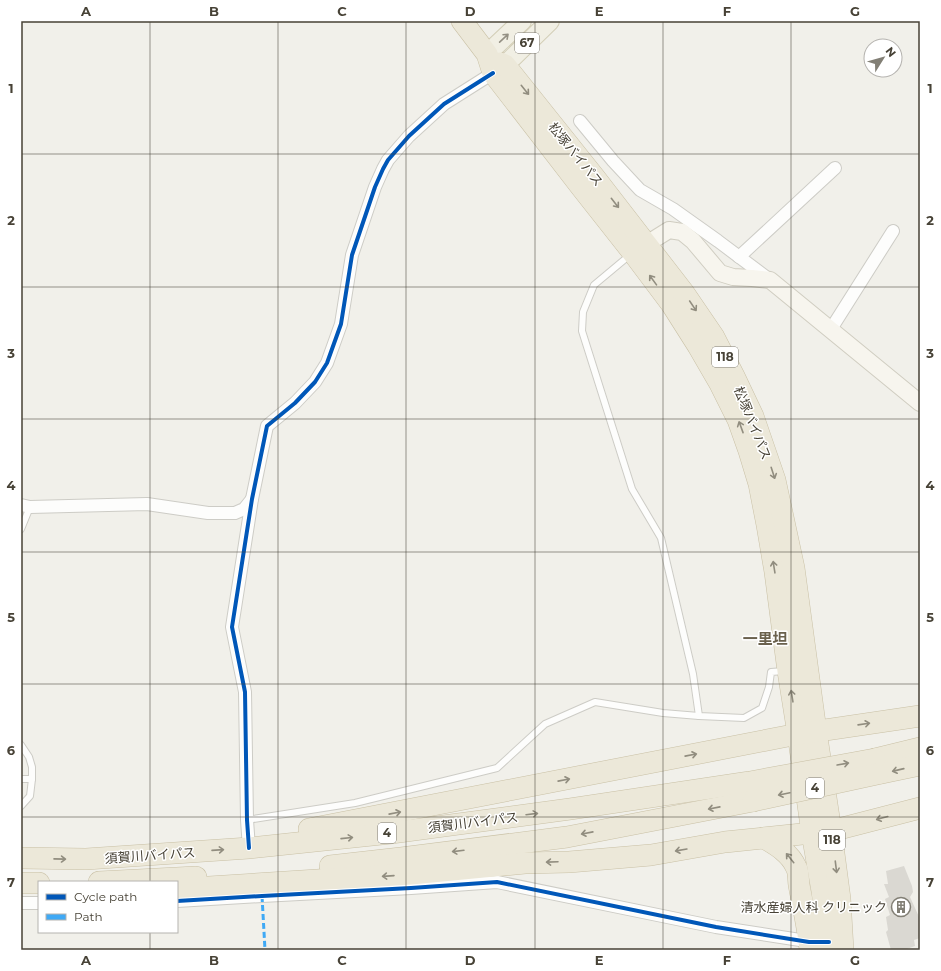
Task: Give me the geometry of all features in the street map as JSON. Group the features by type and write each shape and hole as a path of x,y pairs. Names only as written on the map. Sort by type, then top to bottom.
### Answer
{"highway":[{"name":"松塚バイパス","path":"462,21 495,64 581,187 684,293 714,337 734,376 753,416 775,480 794,568 807,733"},
{"name":"松塚バイパス","path":"640,248 672,305 720,384 738,420 745,438 759,484 767,525 775,572 788,671 807,733"},
{"path":"249,848 270,837 807,733 920,716"},
{"name":"118","path":"807,733 822,832 840,899 824,947"},
{"name":"須賀川バイパス","path":"876,767 920,748"},
{"name":"須賀川バイパス","path":"118,881 254,874 401,858 567,837 751,791 876,767 920,765"},
{"name":"須賀川バイパス","path":"21,858 86,859 249,848 391,833 570,810 751,791"},
{"path":"178,889 411,881 525,863 569,862 651,855 725,842 822,832 920,808"},
{"path":"764,838 783,850 797,868 798,881 824,947"},
{"path":"21,883 38,884"}],"main road":[{"name":"67","path":"495,64 522,21"},
{"name":"67","path":"495,64 550,21"}],"street":[{"path":"249,848 247,820 245,692 232,627 252,499 267,426 295,403 315,382 327,363 340,324 352,255 375,187 388,160 409,136 444,104 495,64"},
{"path":"580,121 613,161 640,190 673,209 739,256 920,403"},
{"path":"739,256 835,168"},
{"path":"640,248 669,230 682,232 693,241 720,273 733,277 770,280"},
{"path":"831,330 893,231"},
{"path":"26,506 147,504 208,513 235,513 244,509 252,499"},
{"path":"178,901 262,896 411,881 497,882 716,927 824,947"},
{"path":"21,903 38,903"}],"lane":[{"path":"640,248 594,285 583,312 582,331 632,489 661,538 692,674 699,716"},
{"path":"21,529 26,506"},
{"path":"247,820 355,803 497,768 545,724 595,702 663,713 744,718 762,708 769,687 771,672 788,671"},
{"path":"21,745 29,757 32,767 30,796 21,806"},
{"path":"21,779 32,780"}],"building":[{"name":"清水産婦人科 クリニック","path":"904,866 912,886 913,892 910,897 920,919 920,938 914,940 915,946 904,950 891,950 886,932 888,930 886,917 890,915 885,899 889,897 884,884 888,884 886,871"}],"marked path":[{"path":"262,896 265,950"}],"cycle path":[{"path":"249,848 247,820 245,692 232,627 252,499 267,426 295,403 315,382 327,363 341,324 352,255 375,187 388,160 409,136 444,104 493,73"},
{"path":"178,901 497,882 716,927 809,942 829,942"}],"place":[{"name":"清水産婦人科 クリニック","path":"901,907"}],"district":[{"name":"一里坦","path":"765,639"}]}
